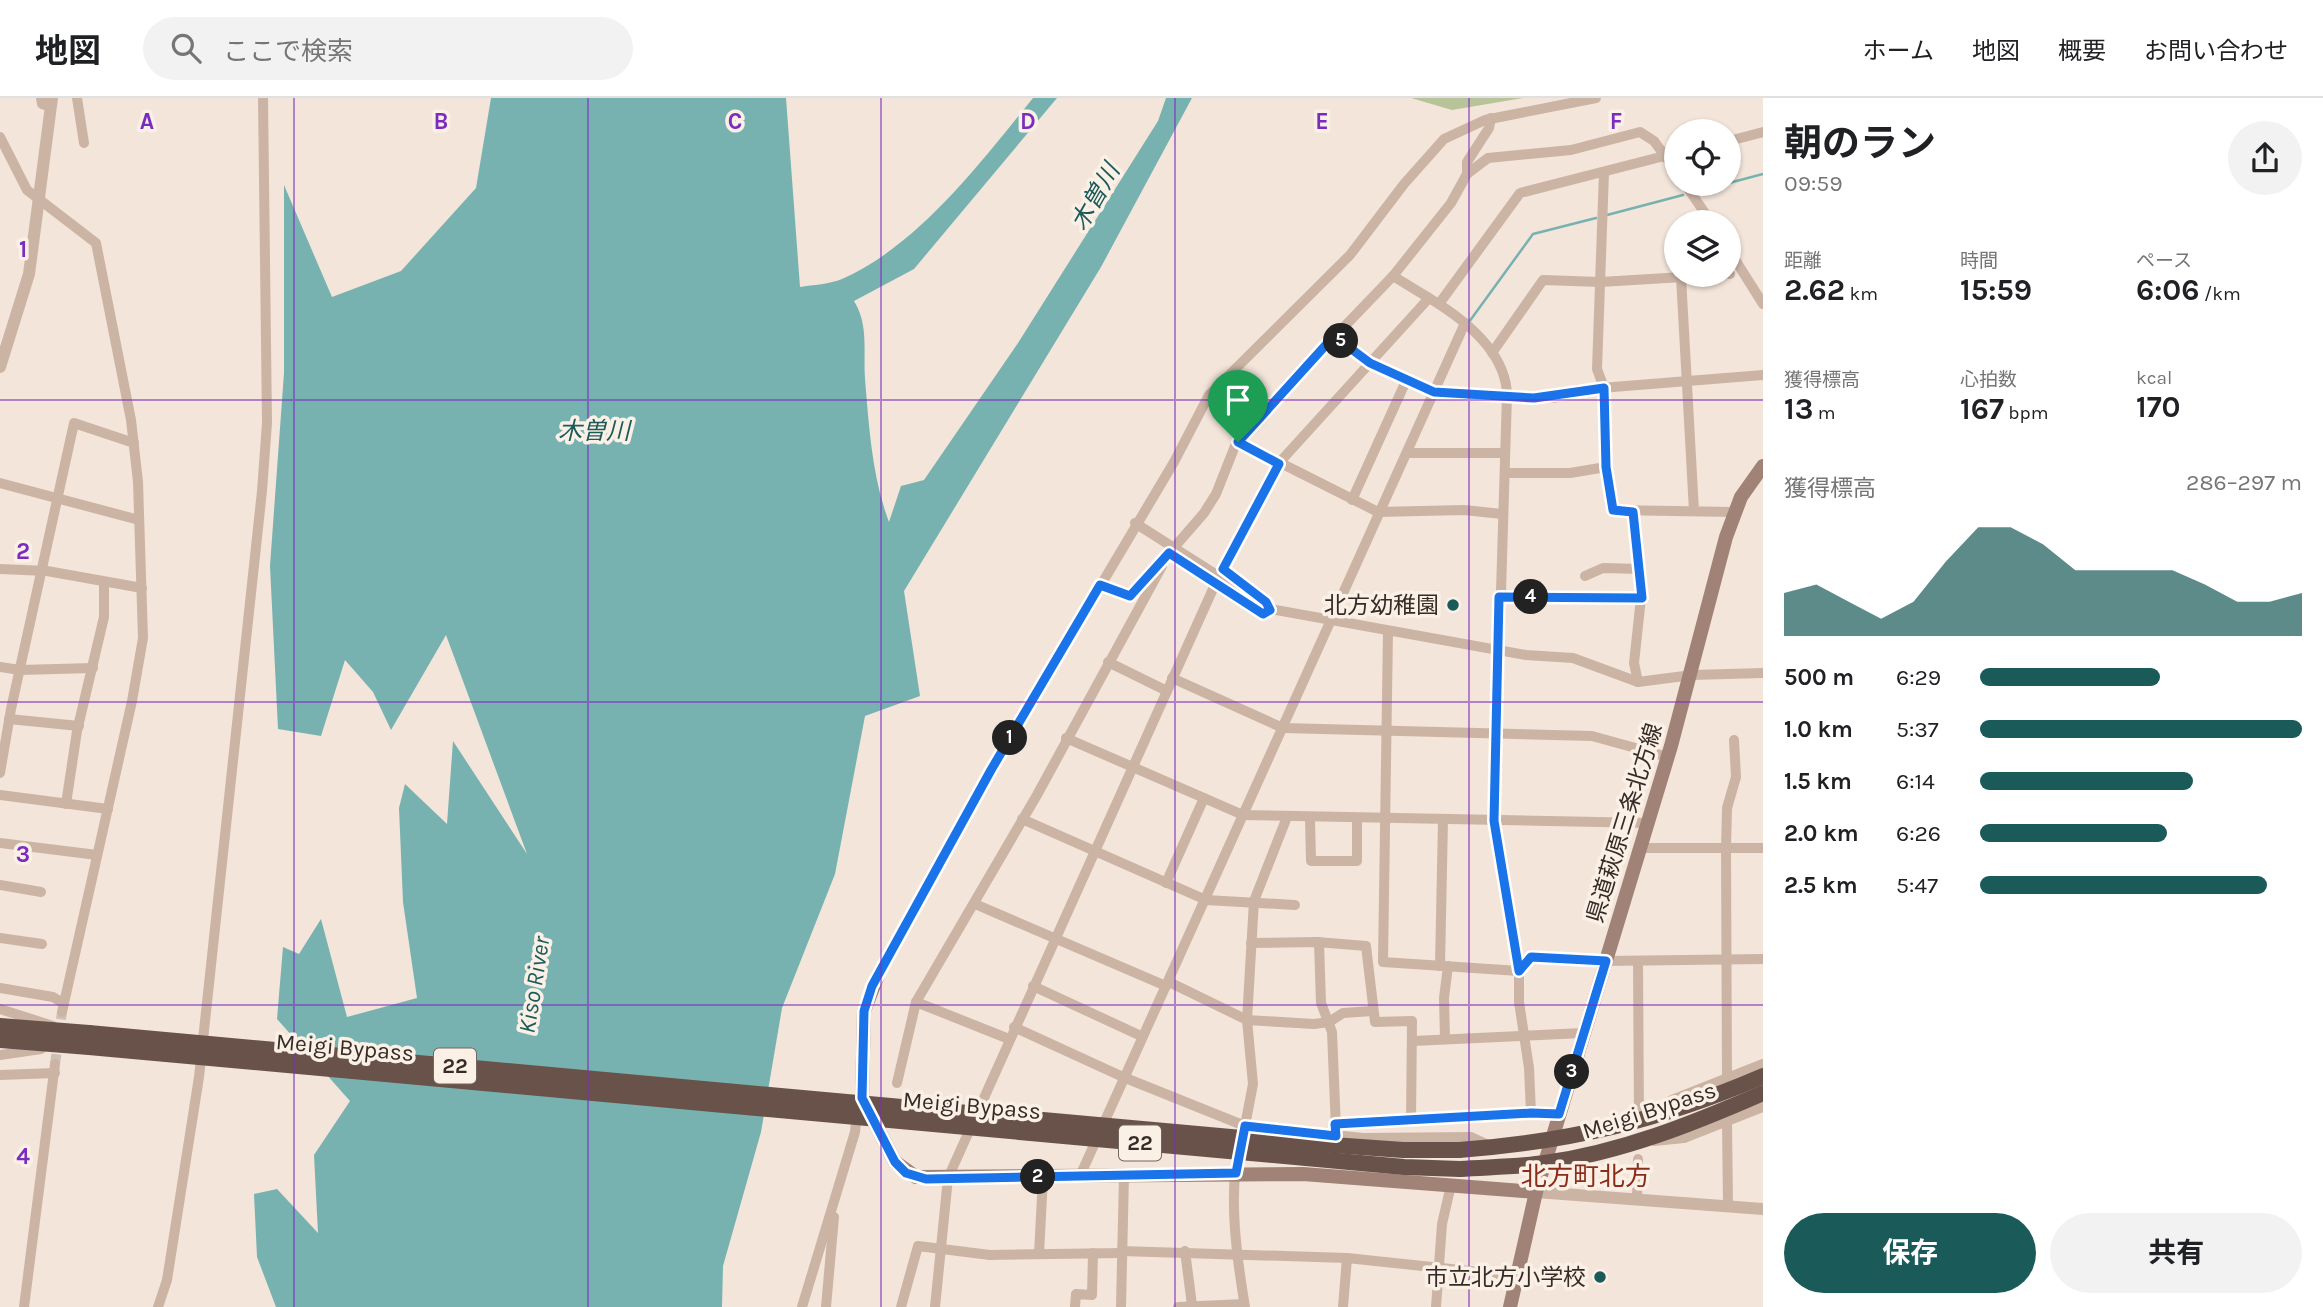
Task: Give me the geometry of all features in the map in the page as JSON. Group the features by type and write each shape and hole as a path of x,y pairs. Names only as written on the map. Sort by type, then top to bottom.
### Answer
{"highway":[{"name":"Meigi Bypass","path":"0,1026 80,1039 1404,1167 1460,1169 1544,1163 1638,1142 1763,1093"},
{"name":"Meigi Bypass","path":"0,1040 80,1039 1403,1150 1459,1150 1551,1141 1639,1121 1699,1102 1763,1076"}],"main road":[{"name":"県道萩原三条北方線","path":"1510,1307 1544,1163 1692,675 1734,512 1763,466"},
{"path":"878,975 864,1011 862,1098 898,1166 916,1177 1303,1174 1536,1192"}],"street":[{"path":"77,98 84,143"},
{"path":"158,1307 167,1280 198,1090 262,491 267,423 263,98"},
{"path":"878,975 1135,523 1174,462 1209,395 1350,255 1404,184 1444,139 1462,128 1491,118 1596,98"},
{"path":"0,367 29,274 48,101"},
{"path":"1467,174 1467,162 1489,128 1491,118"},
{"path":"1100,585 1130,596 1173,549 1204,513 1216,494 1238,442 1334,336 1393,276 1451,203 1467,174 1488,158 1571,150 1640,132 1664,150"},
{"path":"1741,138 1763,132"},
{"path":"0,137 27,190 96,243 134,443 143,638 108,809 62,1008 53,998 0,988"},
{"path":"1439,304 1520,193 1664,157"},
{"path":"1604,172 1597,369 1604,388 1606,467 1613,510 1734,512"},
{"path":"1741,266 1760,292 1763,304"},
{"path":"1393,276 1465,323 1503,367 1507,395 1506,473 1499,597 1494,821 1519,971 1531,1113"},
{"path":"1492,353 1543,280 1600,282 1664,278"},
{"path":"1682,287 1694,511"},
{"path":"935,1307 947,1178 1219,577 1279,464 1429,298"},
{"path":"1080,1176 1465,323"},
{"path":"1334,336 1370,363 1434,392 1554,397 1576,390 1763,375"},
{"path":"1352,500 1406,381"},
{"path":"0,773 9,719 74,423 134,443"},
{"path":"1238,442 1378,512 1464,510 1502,514"},
{"path":"1407,453 1505,453"},
{"path":"1506,473 1570,473 1606,467"},
{"path":"0,483 139,520"},
{"path":"1633,512 1642,598 1634,663 1638,682"},
{"path":"1135,523 1270,610 1498,649 1573,658 1638,682 1692,675 1763,673"},
{"path":"1173,549 1266,602 1270,610"},
{"path":"897,1083 916,1002 975,904 1173,549"},
{"path":"1586,576 1603,568 1640,569"},
{"path":"0,569 41,571 142,587"},
{"path":"1219,577 1263,614 1270,610"},
{"path":"66,804 79,726 104,617 104,583"},
{"path":"1499,597 1642,598"},
{"path":"1383,962 1388,631"},
{"path":"1108,663 1167,691"},
{"path":"0,667 20,670 93,668"},
{"path":"1172,678 1283,728 1592,736 1668,757"},
{"path":"9,719 79,726"},
{"path":"1066,738 1243,815 1647,824"},
{"path":"1727,1081 1726,848 1727,807 1736,777 1734,740"},
{"path":"0,795 108,809"},
{"path":"1166,883 1204,798"},
{"path":"1178,1307 1244,1305 1237,1253 1236,1173 1253,1084 1247,1020 1254,901 1287,817"},
{"path":"1310,818 1311,861 1357,862 1357,818"},
{"path":"1022,819 1206,900 1295,905"},
{"path":"1443,820 1445,1039"},
{"path":"0,843 97,856"},
{"path":"1640,848 1763,848"},
{"path":"0,885 41,892"},
{"path":"975,904 1168,984 1247,1020 1314,1024 1329,1022 1343,1013 1373,1011"},
{"path":"0,938 42,944"},
{"path":"1251,943 1320,942 1366,946 1375,1022 1412,1021 1411,1121"},
{"path":"1320,942 1321,1003 1329,1022 1336,1136"},
{"path":"1519,971 1531,957 1606,961 1763,959"},
{"path":"1368,961 1519,971"},
{"path":"1638,961 1639,1121"},
{"path":"1033,986 1141,1036"},
{"path":"916,1002 1009,1039"},
{"path":"0,1009 30,1016 80,1039"},
{"path":"1014,1027 1123,1077 1245,1126 1336,1136 1471,1137 1493,1147"},
{"path":"1413,1041 1583,1033"},
{"path":"0,1055 80,1039"},
{"path":"1639,1121 1672,1100 1727,1081 1763,1064"},
{"path":"0,1076 55,1068 30,1242 24,1307"},
{"path":"803,1307 855,1132 857,1109 862,1098"},
{"path":"1638,1142 1684,1138 1763,1107"},
{"path":"1335,1124 1531,1113 1559,1114"},
{"path":"1727,1122 1728,1206"},
{"path":"1637,1159 1637,1199"},
{"path":"1121,1307 1124,1175"},
{"path":"1039,1254 1043,1177"},
{"path":"1436,1307 1442,1224 1451,1185"},
{"path":"1536,1192 1763,1209"},
{"path":"826,1307 835,1196"},
{"path":"901,1307 918,1246 990,1255 1185,1251 1347,1258 1517,1276"},
{"path":"1185,1251 1192,1306"},
{"path":"1075,1307 1076,1294 1091,1295 1093,1254"},
{"path":"1343,1307 1347,1258"}],"green space":[{"path":"1411,98 1523,98 1452,110"}],"water":[{"name":"木曽川","path":"491,98 786,98 800,287 842,279 897,245 947,200 1033,98 1057,98 914,269 854,301 864,329 865,379 872,452 889,522 901,486 924,480 1018,343 1158,121 1166,98 1192,98 1101,267 904,591 920,696 865,716 835,874 782,1008 761,1132 723,1266 722,1307 276,1307 257,1257 254,1194 277,1189 318,1233 314,1155 350,1101 277,1019 283,947 299,954 321,919 347,1017 417,998 403,902 399,808 405,784 447,824 453,741 527,854 446,635 391,730 373,692 345,660 321,736 278,729 270,566 284,373 284,185 332,297 401,271 476,188"}],"waterway":[{"path":"1741,180 1763,174"},
{"path":"1607,215 1679,196"},
{"path":"1469,322 1533,234 1596,218"}],"tunnel":[{"path":"55,1064 62,1012"}],"place":[{"name":"北方幼稚園","path":"1453,605"},
{"name":"市立北方小学校","path":"1600,1277"}],"district":[{"name":"北方町北方","path":"1586,1176"}],"route":[{"path":"1334,336 1370,363 1434,392 1534,398 1604,388 1606,467 1613,510 1633,512 1642,598 1499,597 1494,821 1519,971 1531,957 1606,961 1559,1114 1531,1113 1335,1124 1336,1136 1245,1126 1236,1173 926,1179 906,1173 895,1162 862,1098 864,1011 872,986 991,770 1100,585 1130,596 1169,553 1215,586 1263,614 1270,610 1266,602 1223,569 1279,464 1238,442 1334,336"}],"water label":[{"name":"Kiso River","path":"534,985"}]}
